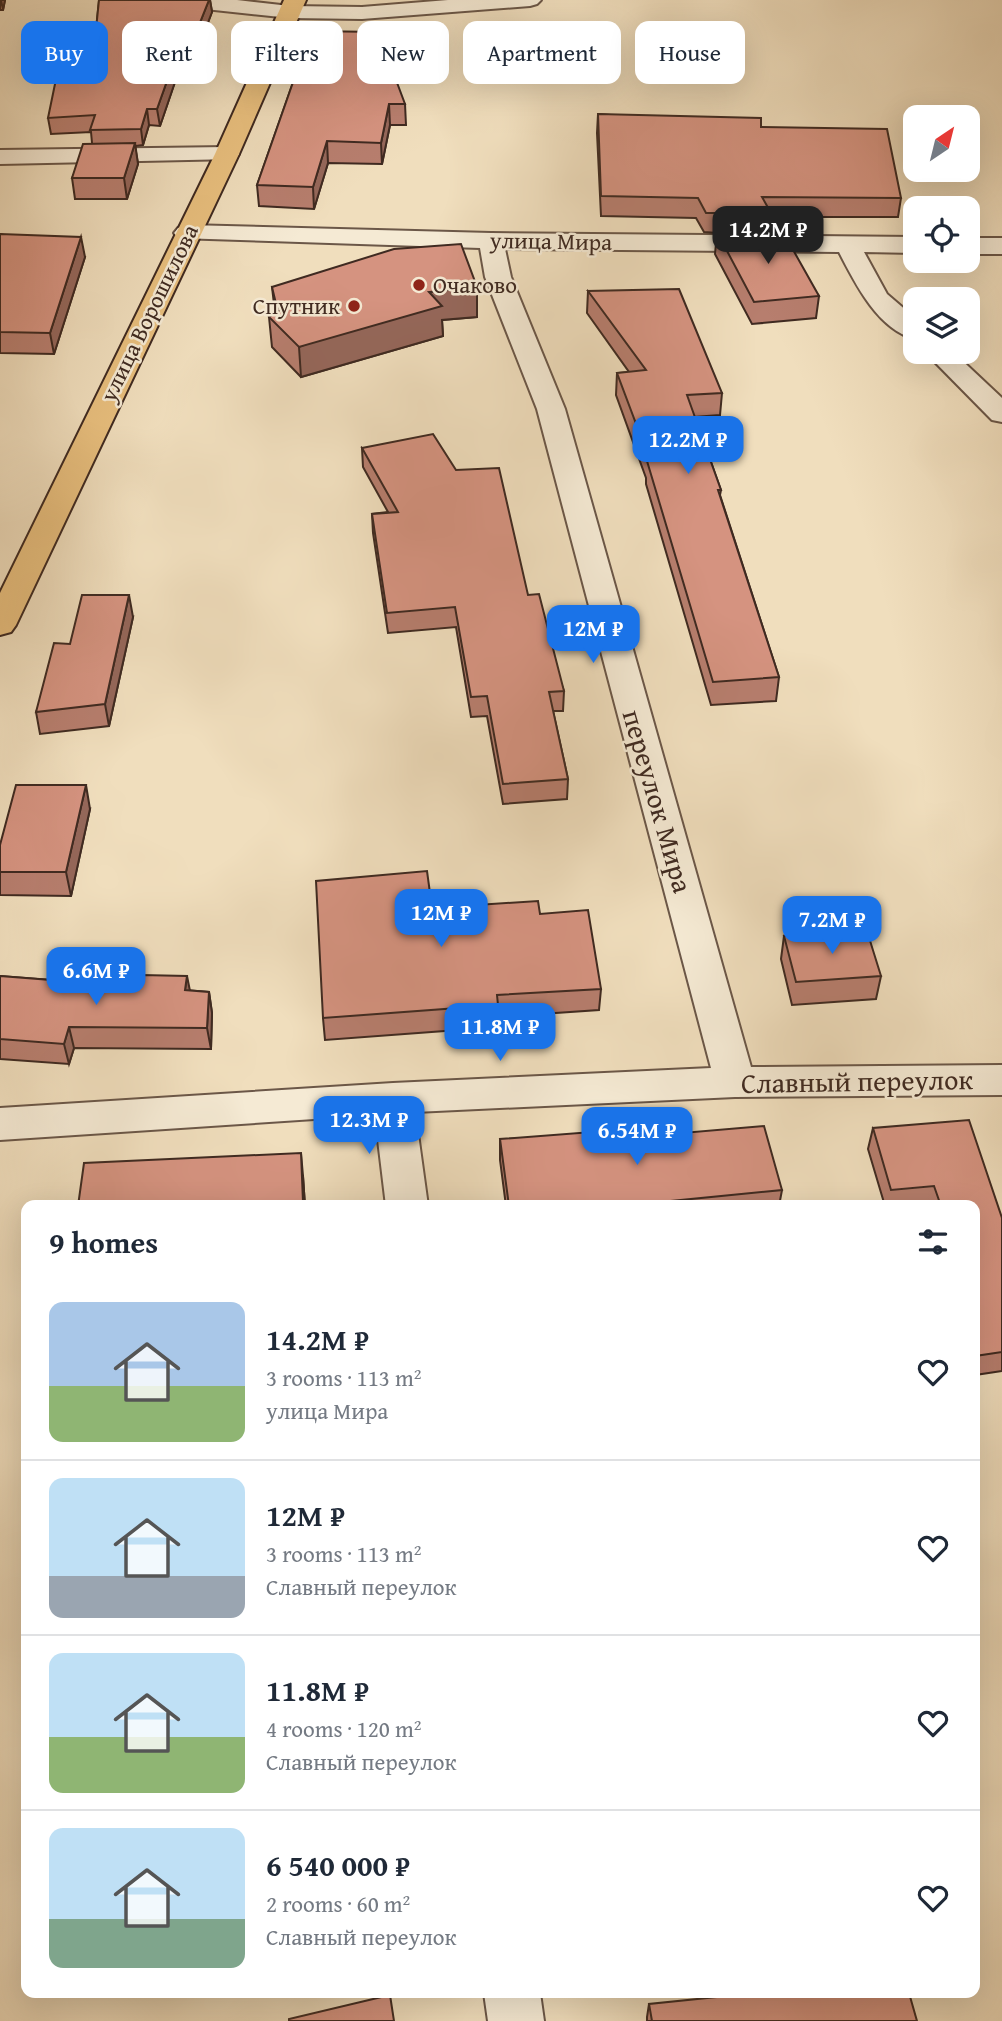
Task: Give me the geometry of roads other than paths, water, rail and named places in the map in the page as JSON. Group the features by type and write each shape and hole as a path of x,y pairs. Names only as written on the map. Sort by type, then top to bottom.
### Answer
{"main road":[{"name":"улица Ворошилова","path":"0,625 227,154 292,6"}],"street":[{"path":"177,0 362,13 530,0"},
{"path":"0,157 227,154"},
{"name":"улица Мира","path":"187,233 903,245"},
{"name":"переулок Мира","path":"491,240 498,277 551,409 735,1082"},
{"path":"848,245 876,298 903,321"},
{"path":"980,246 1002,246"},
{"path":"950,364 1002,414"},
{"name":"Славный переулок","path":"0,1124 393,1098 735,1082 1002,1080"},
{"path":"393,1098 406,1200"},
{"path":"513,1998 516,2021"}],"place":[{"name":"Очаково","path":"419,285"},
{"name":"Спутник","path":"354,306"}]}
